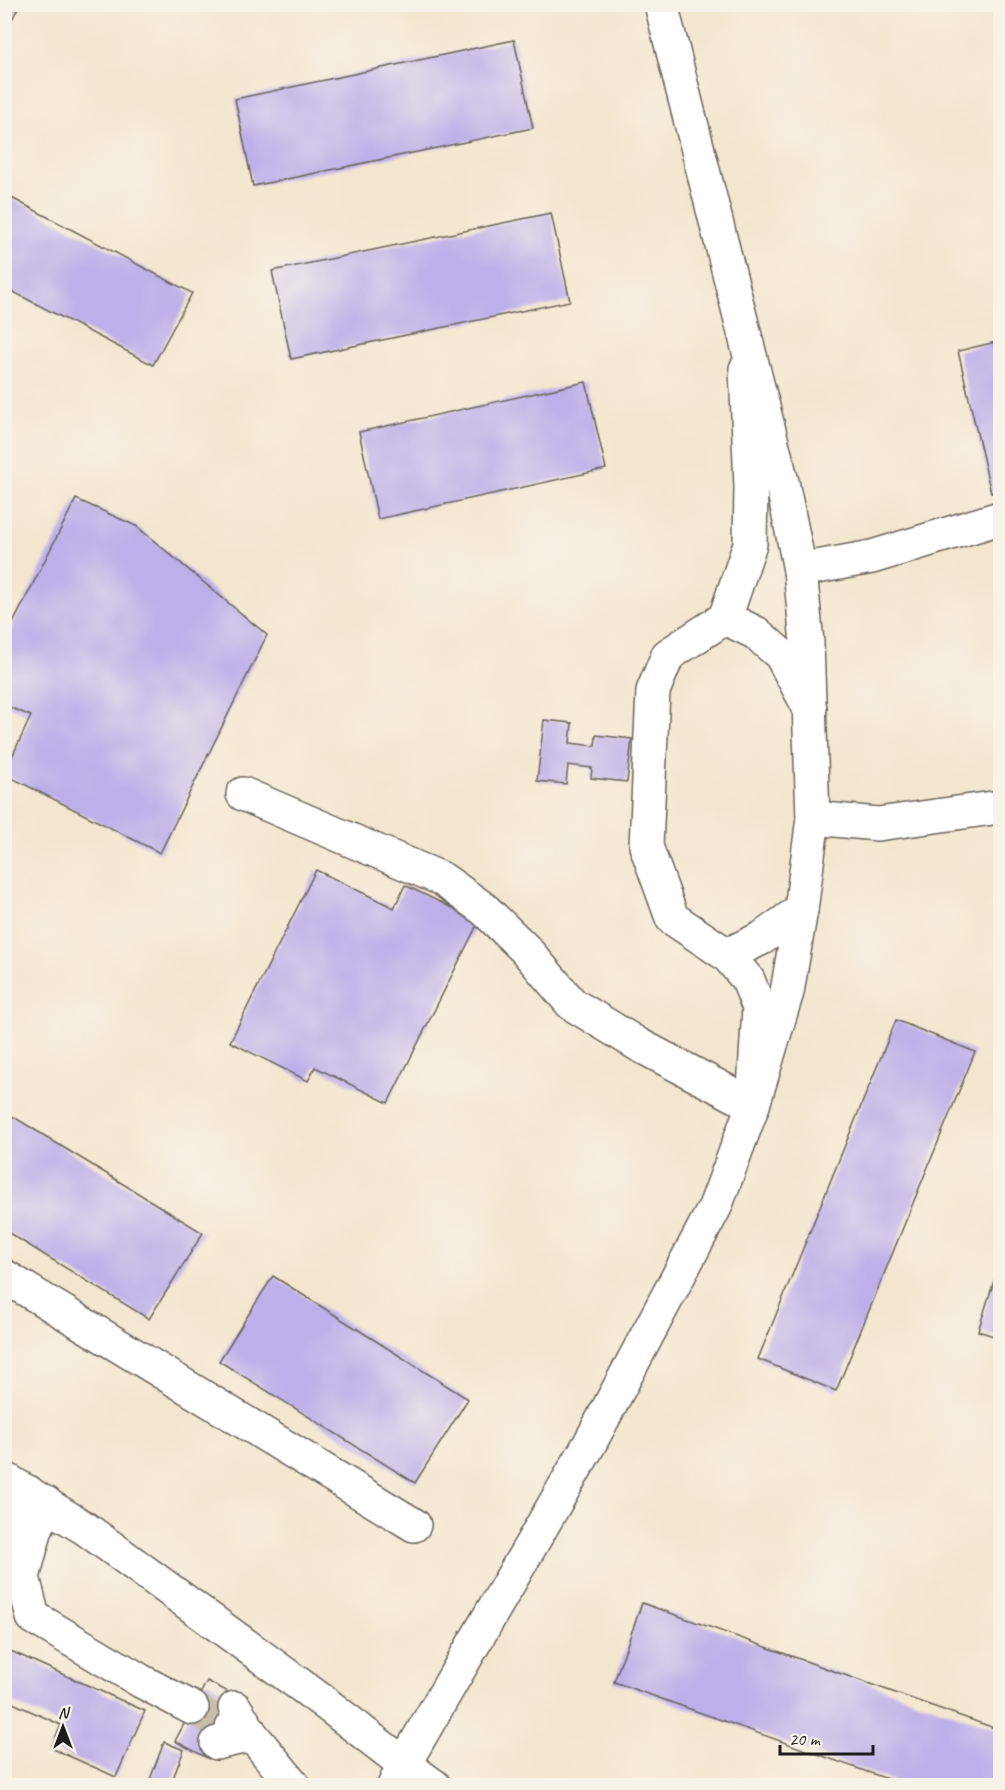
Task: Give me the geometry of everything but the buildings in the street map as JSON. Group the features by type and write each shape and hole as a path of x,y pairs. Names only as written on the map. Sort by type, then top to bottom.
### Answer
{"main road":[{"path":"399,1775 590,1443 715,1207 753,1105 787,992 801,910 813,818 807,642 800,570 782,482 661,4"},
{"path":"745,340 751,487 750,544 725,618 668,655 653,691 646,846 672,918 727,955 748,980 759,1008 753,1105"},
{"path":"800,570 872,557 1000,518"},
{"path":"725,618 756,633 781,656 810,710"},
{"path":"243,794 441,879 484,909 525,949 572,1004 639,1045 753,1105"},
{"path":"813,818 878,824 1000,807"},
{"path":"727,955 762,938 801,910"},
{"path":"4,1276 414,1525"},
{"path":"26,1491 86,1528 296,1682 399,1775 434,1785"},
{"path":"4,1541 26,1491"},
{"path":"26,1491 34,1532 23,1577 33,1617 141,1681 192,1708"},
{"path":"232,1728 294,1785"}],"tunnel":[{"path":"192,1708 226,1726"}]}
